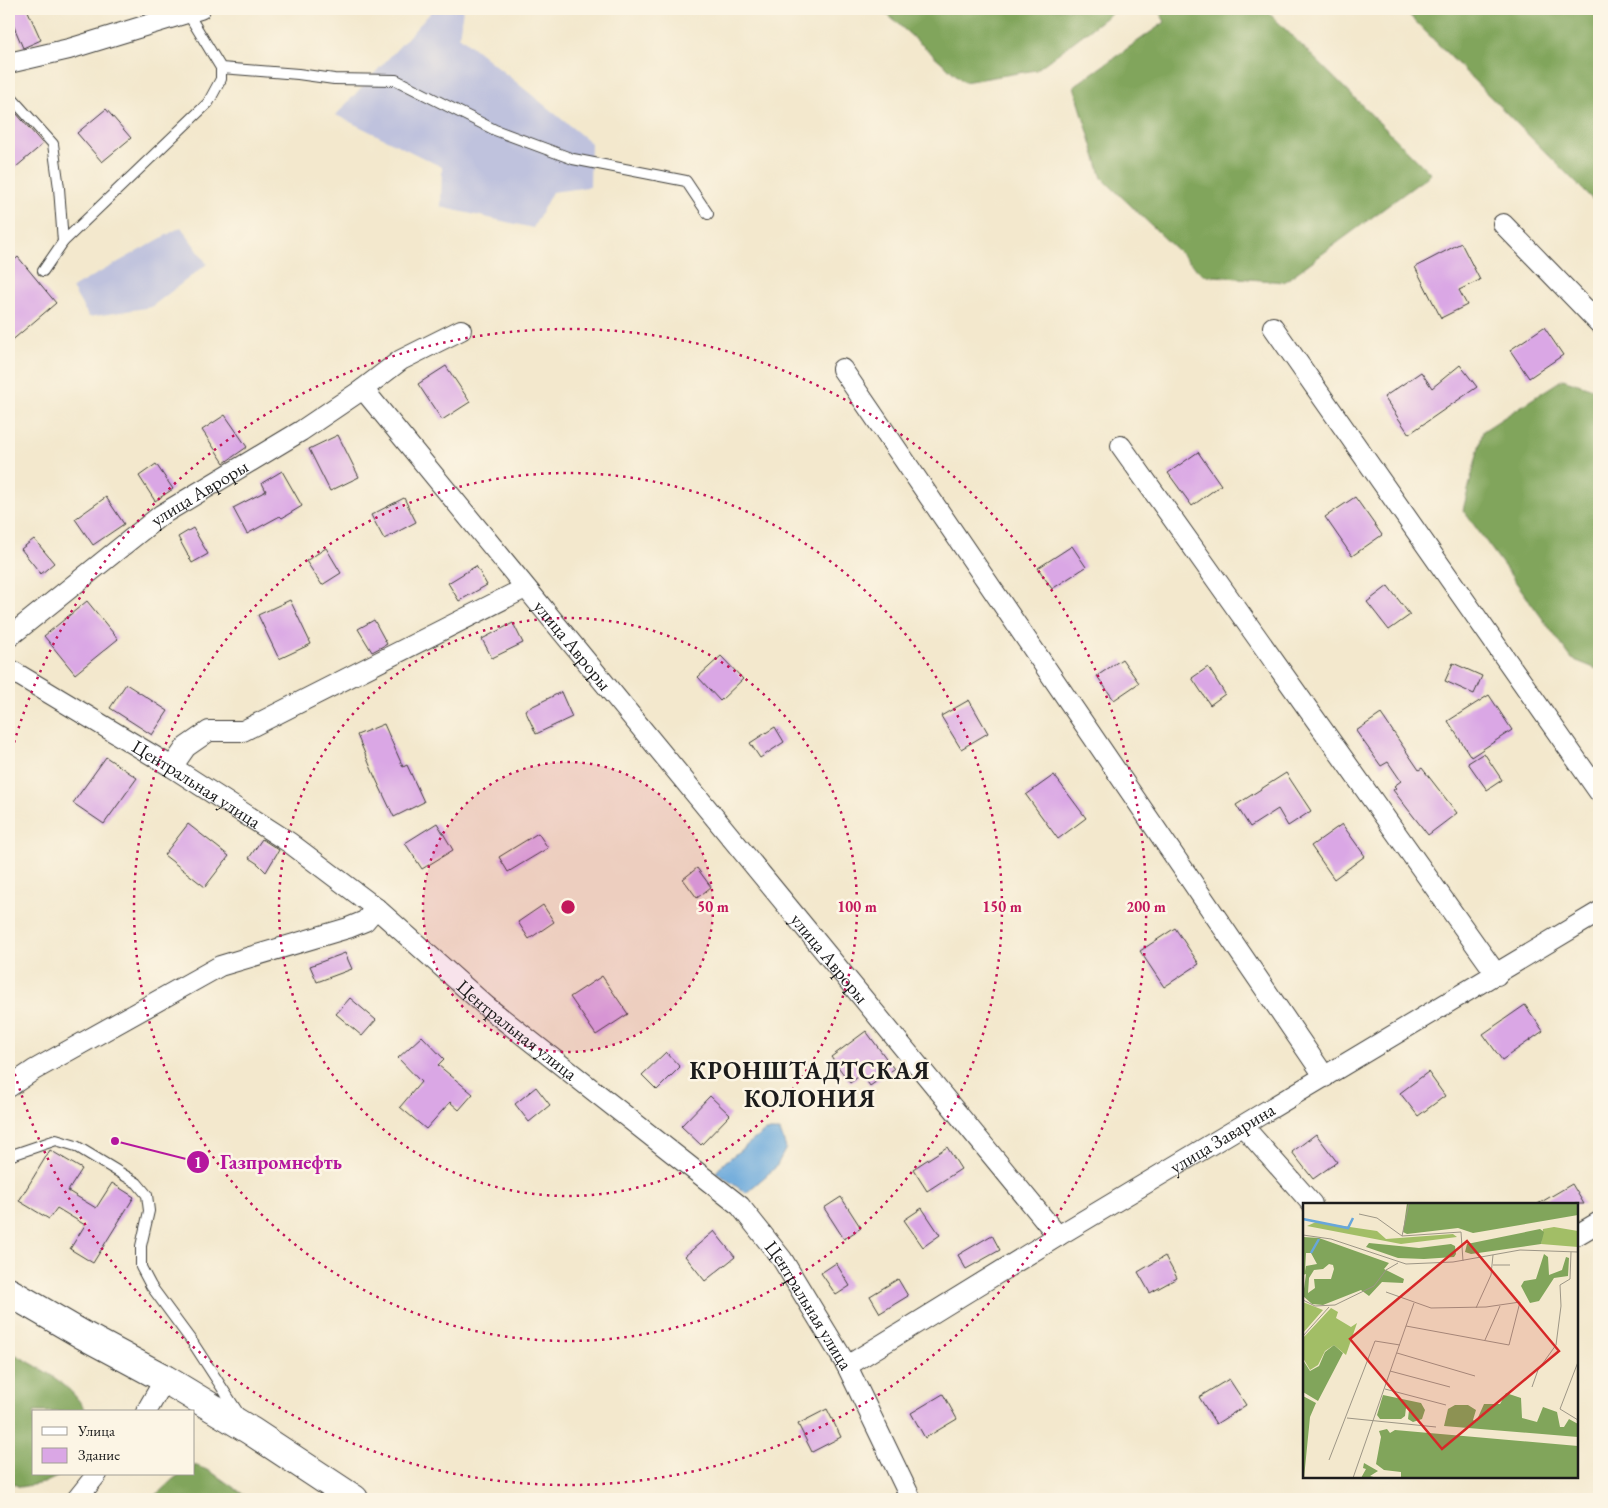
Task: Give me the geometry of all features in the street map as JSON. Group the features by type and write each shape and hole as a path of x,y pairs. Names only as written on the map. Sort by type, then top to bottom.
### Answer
{"main road":[{"path":"9,1292 83,1335 165,1379 250,1431 354,1499"}],"street":[{"path":"9,63 69,49 193,10"},
{"path":"1503,224 1599,323"},
{"path":"1273,327 1599,792"},
{"path":"363,389 401,360 461,330"},
{"path":"842,369 1324,1077"},
{"name":"улица Авроры","path":"9,637 161,515 301,431 363,389 1058,1236"},
{"path":"1121,446 1497,975"},
{"path":"172,767 186,747 209,731 243,731 525,588"},
{"name":"Центральная улица","path":"9,669 172,767 290,843 376,908 486,1006 740,1206 782,1259 847,1366 911,1499"},
{"path":"9,1087 34,1070 220,966 348,928 365,921 376,908"},
{"name":"улица Заварина","path":"847,1366 1058,1236 1497,975 1599,912"},
{"path":"1243,1126 1311,1203"},
{"path":"1578,1234 1599,1222"},
{"path":"147,1410 165,1379"},
{"path":"77,1499 95,1476"}],"lane":[{"path":"43,271 62,242 208,104 221,79 221,68 193,10"},
{"path":"221,68 298,74 334,80 396,80 495,130 573,159 686,181 708,214"},
{"path":"9,95 53,144 60,188 62,242"},
{"path":"9,1156 56,1140 76,1146 137,1183 147,1195 149,1211 141,1246 141,1267 151,1286 193,1343 250,1431"}],"shaded area":[{"path":"434,9 463,9 459,36 591,143 590,187 552,192 533,228 441,207 442,167 336,115"},
{"path":"181,227 207,264 151,307 89,317 72,288"}],"green space":[{"path":"881,9 1117,9 1036,70 964,82"},
{"path":"1158,9 1265,9 1431,174 1284,282 1203,275 1102,178 1074,86 1165,22"},
{"path":"1403,9 1599,9 1599,206"},
{"path":"1563,379 1599,391 1599,670 1572,659 1463,510 1483,431"},
{"path":"9,1351 52,1376 72,1392 85,1410 32,1410 32,1476 59,1476 44,1483 20,1487 9,1482"},
{"path":"195,1465 210,1471 250,1499 152,1499 177,1476 195,1476"}],"water":[{"path":"765,1131 780,1131 786,1148 776,1167 746,1193 716,1172 725,1162"}],"building":[{"path":"18,9 27,9 41,40 23,48 9,15 9,13"},
{"path":"9,105 43,144 9,173"},
{"path":"106,109 131,138 102,162 77,133"},
{"path":"1461,243 1480,280 1459,290 1467,305 1441,318 1415,267"},
{"path":"18,257 56,303 9,343 9,265"},
{"path":"1544,327 1563,355 1529,378 1510,350"},
{"path":"1460,365 1477,387 1409,434 1384,397 1421,372 1432,388"},
{"path":"446,366 470,402 442,420 418,384"},
{"path":"225,415 247,447 224,463 202,430"},
{"path":"338,435 359,477 330,491 309,449"},
{"path":"1198,452 1221,485 1192,506 1168,473"},
{"path":"156,464 173,489 155,501 139,476"},
{"path":"282,471 302,506 282,518 280,516 247,534 233,508 266,491 262,483"},
{"path":"106,497 124,524 93,545 75,519"},
{"path":"1355,497 1382,535 1352,556 1325,517"},
{"path":"404,498 416,522 384,539 371,515"},
{"path":"193,528 208,554 192,563 178,537"},
{"path":"34,539 54,563 41,574 21,549"},
{"path":"1072,546 1086,567 1052,589 1038,568"},
{"path":"326,548 341,573 322,585 306,561"},
{"path":"476,566 487,585 459,601 448,583"},
{"path":"1388,586 1410,615 1389,630 1367,602"},
{"path":"290,600 311,644 279,659 258,615"},
{"path":"87,601 118,639 75,674 44,636"},
{"path":"374,620 387,644 372,652 358,629"},
{"path":"513,623 523,643 492,658 482,639"},
{"path":"721,656 743,679 720,701 698,677"},
{"path":"1122,659 1139,683 1114,700 1097,676"},
{"path":"1453,663 1482,676 1474,694 1445,681"},
{"path":"1208,667 1225,694 1210,705 1192,678"},
{"path":"126,684 168,711 152,735 110,708"},
{"path":"561,692 572,717 536,734 525,710"},
{"path":"1489,695 1512,730 1471,757 1448,721"},
{"path":"969,700 988,733 961,749 941,716"},
{"path":"1381,714 1419,770 1422,768 1457,813 1428,835 1393,790 1396,788 1394,786 1401,781 1388,762 1381,766 1356,731"},
{"path":"384,724 403,767 407,765 424,802 394,817 357,735"},
{"path":"775,727 784,742 760,758 750,743"},
{"path":"1484,753 1502,780 1487,790 1468,763"},
{"path":"106,757 137,778 104,824 73,803"},
{"path":"1286,773 1311,811 1288,826 1278,809 1250,827 1236,805"},
{"path":"1054,775 1086,818 1058,839 1026,795"},
{"path":"437,823 453,850 422,869 405,843"},
{"path":"188,824 229,856 205,887 164,855"},
{"path":"1342,824 1365,856 1334,879 1311,846"},
{"path":"538,833 548,848 508,872 499,857"},
{"path":"262,839 279,850 266,872 249,858"},
{"path":"697,868 711,887 697,898 683,879"},
{"path":"543,905 554,922 529,939 518,922"},
{"path":"1175,928 1199,964 1164,987 1140,951"},
{"path":"345,953 352,969 317,982 310,966"},
{"path":"602,976 628,1014 596,1035 570,997"},
{"path":"350,998 376,1020 362,1036 336,1014"},
{"path":"1525,1005 1543,1031 1502,1060 1483,1034"},
{"path":"866,1031 894,1069 870,1086 862,1074 850,1083 831,1057"},
{"path":"422,1036 444,1059 438,1065 473,1094 459,1110 450,1102 426,1129 400,1107 421,1082 398,1058"},
{"path":"666,1052 680,1067 657,1090 642,1075"},
{"path":"1428,1072 1445,1096 1418,1116 1400,1093"},
{"path":"536,1087 550,1105 529,1122 515,1104"},
{"path":"710,1096 730,1115 701,1145 681,1126"},
{"path":"1316,1134 1337,1162 1313,1179 1292,1152"},
{"path":"947,1147 961,1169 927,1191 913,1169"},
{"path":"50,1150 82,1169 68,1191 96,1208 112,1183 134,1197 93,1263 70,1249 85,1225 57,1208 49,1219 19,1201"},
{"path":"1572,1184 1584,1204 1578,1203 1540,1203"},
{"path":"841,1197 861,1228 844,1239 824,1208"},
{"path":"922,1208 940,1235 923,1247 904,1220"},
{"path":"714,1231 735,1257 705,1281 685,1256"},
{"path":"992,1235 1000,1250 966,1269 958,1255"},
{"path":"1165,1256 1177,1278 1150,1293 1138,1272"},
{"path":"836,1263 850,1286 836,1295 821,1273"},
{"path":"898,1279 908,1296 880,1313 870,1296"},
{"path":"1229,1379 1246,1405 1216,1424 1199,1397"},
{"path":"943,1394 957,1419 925,1438 911,1413"},
{"path":"827,1409 841,1437 812,1452 798,1424"}],"place":[{"name":"Газпромнефть","path":"115,1141"}],"district":[{"name":"КРОНШТАДТСКАЯ КОЛОНИЯ","path":"810,1084"}]}
